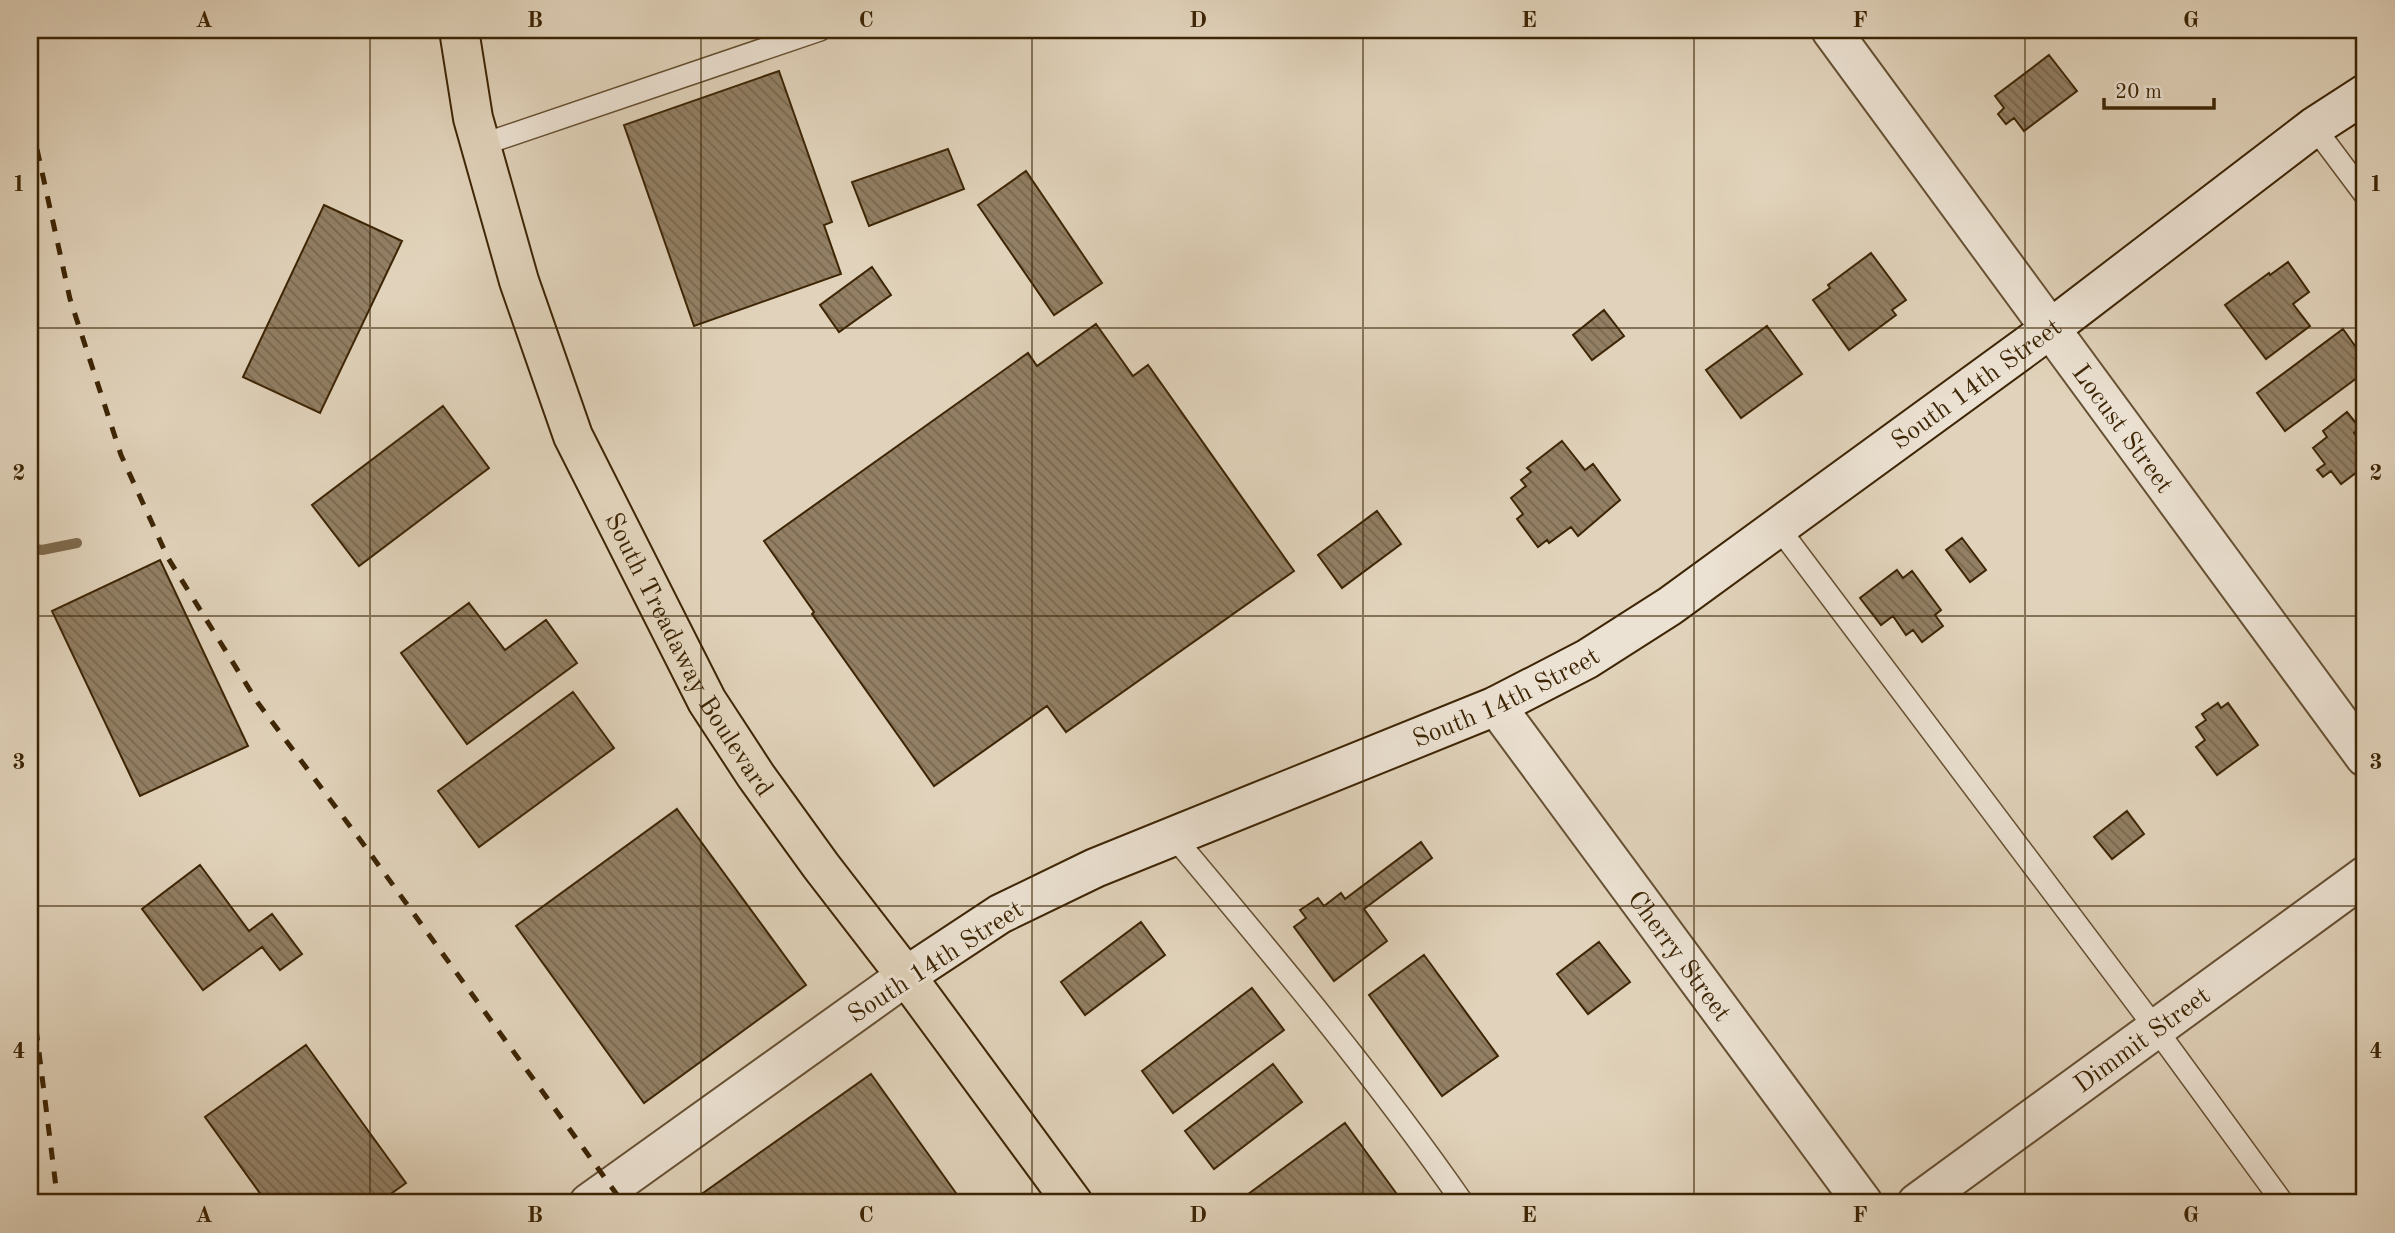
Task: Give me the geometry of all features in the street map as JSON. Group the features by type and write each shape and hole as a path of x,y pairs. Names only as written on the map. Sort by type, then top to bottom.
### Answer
{"main road":[{"name":"South Treadaway Boulevard","path":"459,30 473,118 519,281 573,436 707,701 821,866 906,976 1073,1203"}],"street":[{"name":"Locust Street","path":"1831,30 2365,757"},
{"name":"South 14th Street","path":"589,1203 906,976 1000,914 1095,868 1496,706 1597,653 1670,606 2050,329 2314,127 2365,94"},
{"name":"Cherry Street","path":"1496,706 1863,1203"},
{"name":"Dimmit Street","path":"1917,1203 2365,876"}],"lane":[{"path":"481,145 820,30"},
{"path":"2314,127 2365,195"},
{"path":"1778,527 2283,1203"},
{"path":"1173,836 1297,984 1409,1125 1463,1203"}],"building":[{"path":"2049,55 2077,91 2024,131 2014,118 2006,124 1998,114 2004,108 1995,96"},
{"path":"779,71 832,222 824,225 841,274 694,326 624,125"},
{"path":"948,149 964,189 869,226 852,182"},
{"path":"1026,171 1102,283 1054,315 978,205"},
{"path":"324,205 402,241 320,413 243,377"},
{"path":"1871,253 1906,300 1892,310 1896,315 1849,350 1813,300 1830,288 1828,285"},
{"path":"2288,262 2309,292 2293,304 2310,326 2266,359 2225,305"},
{"path":"872,267 891,295 839,332 820,305"},
{"path":"1604,310 1624,336 1592,360 1573,335"},
{"path":"1096,324 1133,376 1148,365 1294,571 1066,732 1047,706 934,786 812,614 814,612 764,541 1028,353 1037,366"},
{"path":"1767,326 1802,374 1741,418 1706,370"},
{"path":"2343,329 2365,360 2365,372 2285,431 2257,393"},
{"path":"443,406 489,468 359,566 312,505"},
{"path":"2347,412 2360,428 2354,433 2365,448 2365,466 2341,484 2331,471 2323,477 2317,470 2325,464 2313,448 2327,437 2323,431"},
{"path":"1562,441 1585,470 1593,464 1620,500 1578,536 1571,527 1549,543 1547,540 1538,547 1517,519 1523,514 1511,498 1526,486 1521,480 1531,472 1527,468"},
{"path":"1377,511 1401,544 1342,588 1318,555"},
{"path":"1962,538 1986,570 1970,582 1946,550"},
{"path":"160,560 248,746 140,796 52,611"},
{"path":"1897,570 1903,578 1912,571 1941,610 1935,615 1943,626 1922,642 1913,630 1906,635 1893,616 1881,625 1860,598"},
{"path":"469,603 505,650 546,620 577,663 467,744 401,653"},
{"path":"573,692 614,748 479,847 438,791"},
{"path":"2218,703 2221,708 2228,703 2258,745 2217,775 2196,747 2205,740 2196,727 2206,720 2202,714"},
{"path":"677,809 806,985 644,1103 516,926"},
{"path":"2127,811 2144,834 2112,859 2094,837"},
{"path":"1421,842 1432,858 1364,909 1387,941 1334,981 1294,927 1306,918 1300,910 1318,898 1324,906 1341,893 1345,899"},
{"path":"200,865 249,931 272,914 302,954 280,970 262,947 203,990 142,909"},
{"path":"1141,922 1165,955 1085,1015 1061,982"},
{"path":"1599,942 1630,982 1588,1014 1557,974"},
{"path":"1424,955 1498,1056 1442,1096 1369,995"},
{"path":"1252,988 1284,1030 1173,1113 1142,1071"},
{"path":"306,1045 406,1183 378,1203 267,1203 205,1117"},
{"path":"1273,1064 1302,1102 1214,1169 1185,1131"},
{"path":"871,1074 963,1203 689,1203"},
{"path":"1345,1123 1396,1193 1382,1203 1236,1203"}],"waterway":[{"path":"30,548 42,550 77,543"}],"railway":[{"path":"30,102 31,122 70,299 121,455 168,558 258,703 623,1203"},
{"path":"30,981 58,1203"}]}
